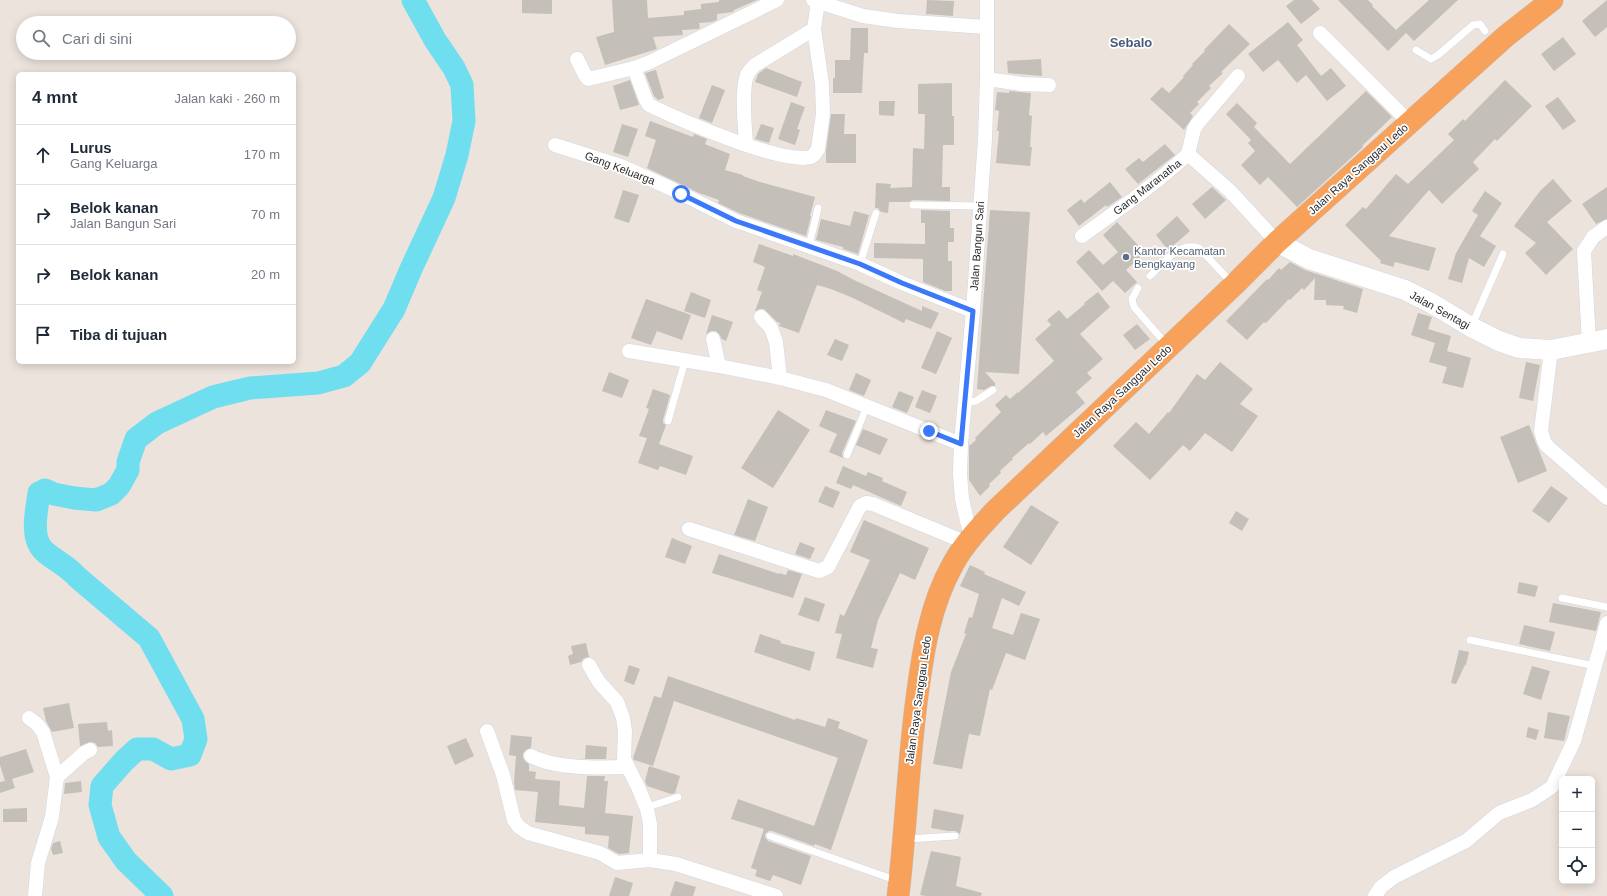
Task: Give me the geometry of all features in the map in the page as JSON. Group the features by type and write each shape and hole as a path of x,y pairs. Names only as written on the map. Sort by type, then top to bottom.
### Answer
{"highway":[{"name":"Jalan Raya Sanggau Ledo","path":"899,889 910,751 924,645 935,606 946,579 969,540 996,510 1234,285 1277,242 1410,123 1490,38 1552,0"}],"main road":[{"name":"Jalan Sentagi","path":"1277,242 1309,260 1405,290 1431,303 1471,327 1499,341 1519,348 1551,350 1598,341"}],"street":[{"path":"577,59 585,75 590,79 634,68 777,0"},
{"name":"Jalan Bangun Sari","path":"969,540 962,500 960,474 961,444 973,311 980,206 987,79 987,0"},
{"path":"634,68 649,105 715,134 746,144 784,155 811,157 816,152 822,126 823,100 814,29 816,1 863,16 905,21 986,27"},
{"path":"746,144 745,88 749,71 765,59 814,29"},
{"path":"1320,33 1410,123"},
{"path":"1188,154 1194,129 1238,76"},
{"path":"987,79 1022,84 1049,85"},
{"name":"Gang Keluarga","path":"555,145 621,166 672,189 736,221 860,264 902,283 973,311"},
{"name":"Gang Maranatha","path":"1082,236 1136,198 1170,171 1188,154 1230,191 1277,242"},
{"path":"1598,341 1584,251 1593,237 1607,227"},
{"path":"760,317 771,328 776,342 780,378"},
{"path":"713,339 719,366"},
{"path":"1551,350 1541,431 1544,441 1547,446 1607,498"},
{"path":"629,351 780,378 826,390 961,444"},
{"path":"689,528 819,572 828,567 860,506 866,503 873,504 969,540"},
{"path":"1375,896 1381,887 1394,878 1466,841 1499,813 1532,800 1552,787 1574,741 1607,623"},
{"path":"589,665 599,682 617,702 625,724 623,756 626,767 638,787 647,809 650,824 650,860"},
{"path":"29,718 38,724 43,732 57,777 52,817 39,856 35,896"},
{"path":"487,731 503,775 514,820 519,827 528,833 600,853 617,863 650,860 676,864 776,896"},
{"path":"57,777 84,753 90,750"},
{"path":"532,756 542,761 583,767 626,767"}],"lane":[{"path":"1416,50 1431,59 1438,55 1473,25 1480,24 1490,38"},
{"path":"913,205 980,206"},
{"path":"809,246 818,208"},
{"path":"860,264 876,213"},
{"path":"1150,276 1180,249 1191,246 1199,248 1234,285"},
{"path":"1471,327 1503,254"},
{"path":"1138,288 1132,299 1134,307 1168,347"},
{"path":"668,421 685,361"},
{"path":"964,402 976,402 993,390"},
{"path":"848,455 867,406"},
{"path":"1562,598 1607,607"},
{"path":"1470,640 1595,666"},
{"path":"647,809 654,805 678,797"},
{"path":"770,836 899,889"},
{"path":"904,839 955,836"}],"building":[{"path":"522,0 552,0 552,14 522,13"},
{"path":"612,0 647,0 648,18 684,15 684,11 701,9 701,4 719,2 719,0 757,0 734,10 733,12 717,14 717,20 699,23 700,28 698,29 682,30 683,35 653,37 657,49 605,65 596,37 614,32"},
{"path":"927,0 954,1 953,16 926,14"},
{"path":"1294,0 1312,0 1320,9 1301,24 1286,6"},
{"path":"1338,0 1368,0 1396,30 1429,0 1458,0 1414,41 1406,33 1388,51"},
{"path":"1607,0 1607,27 1595,37 1582,21"},
{"path":"1288,22 1303,40 1297,45 1321,76 1331,68 1346,86 1327,101 1306,75 1297,83 1278,60 1263,72 1248,54"},
{"path":"1229,24 1250,44 1209,86 1211,88 1197,102 1199,104 1190,113 1193,116 1184,130 1150,99 1162,87 1169,93 1184,77 1183,76 1193,65 1192,64 1205,51 1204,50"},
{"path":"851,28 868,28 868,53 864,53 862,93 833,93 835,60 850,60"},
{"path":"1563,37 1576,54 1554,71 1541,54"},
{"path":"1041,59 1042,76 1008,73 1007,61"},
{"path":"766,68 802,82 797,97 755,82 758,74"},
{"path":"656,70 664,98 658,100 654,96 645,73"},
{"path":"630,80 639,105 620,110 613,86"},
{"path":"1505,80 1532,106 1497,141 1495,139 1473,162 1479,169 1442,204 1429,190 1389,236 1436,248 1429,271 1395,262 1393,267 1380,263 1381,261 1345,225 1363,207 1366,209 1396,174 1408,184 1454,140 1448,134 1463,119 1465,121"},
{"path":"952,83 954,145 943,145 942,187 950,187 950,201 913,200 909,202 889,202 888,213 881,212 878,208 875,208 876,183 891,184 890,188 912,187 913,148 924,149 925,114 918,114 918,84"},
{"path":"712,85 725,90 712,123 699,118"},
{"path":"1009,91 1031,93 1029,115 1032,116 1030,147 1032,147 1030,166 996,163 999,131 997,131 999,111 995,110 997,92 1009,93"},
{"path":"1366,91 1392,117 1362,146 1363,147 1297,207 1268,177 1260,185 1241,165 1255,151 1248,143 1251,140 1226,114 1237,103 1257,123 1254,127 1290,164"},
{"path":"1558,97 1576,121 1563,130 1545,106"},
{"path":"879,101 895,101 894,116 879,115"},
{"path":"791,102 805,107 797,129 800,130 795,145 778,139"},
{"path":"831,114 845,114 844,134 856,134 856,163 826,163 826,151"},
{"path":"650,121 693,137 694,134 707,139 705,144 730,154 725,170 760,182 815,197 806,236 739,213 718,203 719,200 699,193 647,168 656,140 645,136"},
{"path":"622,124 638,129 628,157 613,152"},
{"path":"761,124 774,128 769,143 755,139"},
{"path":"1165,144 1175,155 1138,184 1125,169 1139,158 1143,162"},
{"path":"1553,179 1572,201 1547,222 1573,249 1546,275 1525,253 1536,243 1514,226 1540,191"},
{"path":"1110,182 1122,197 1107,207 1106,205 1079,226 1067,210 1081,199 1084,203"},
{"path":"1212,187 1226,200 1205,219 1192,204"},
{"path":"1607,187 1607,219 1596,224 1582,204"},
{"path":"623,190 639,195 629,223 614,218"},
{"path":"1485,191 1502,203 1480,236 1496,246 1484,267 1469,258 1462,283 1448,279 1456,253 1478,215 1472,211"},
{"path":"921,210 950,211 950,228 954,228 954,242 948,242 948,261 952,261 952,291 945,291 923,282 923,259 874,258 874,243 925,244 925,223 921,223"},
{"path":"990,210 1030,212 1019,374 985,372 995,383 995,386 991,386 984,390 977,389"},
{"path":"854,211 869,215 858,254 843,249 843,247 816,240 821,219 850,226"},
{"path":"1177,216 1190,231 1168,250 1156,235"},
{"name":"Kantor Kecamatan Bengkayang","path":"1117,222 1145,253 1126,270 1137,282 1125,293 1113,281 1102,291 1076,262 1089,250 1103,265 1118,252 1103,235"},
{"path":"759,244 793,256 793,254 837,271 922,311 922,306 939,313 931,329 906,319 904,323 853,298 817,285 799,333 779,326 780,323 777,322 764,309 755,311 762,292 757,290 765,267 753,262"},
{"path":"1290,262 1305,270 1363,289 1357,313 1343,309 1344,306 1326,305 1326,300 1314,300 1315,278 1304,290 1302,288 1290,300 1289,299 1247,340 1226,321 1267,279 1268,280 1279,268 1281,270"},
{"path":"691,292 711,300 705,318 684,311"},
{"path":"1098,292 1110,307 1080,334 1103,359 1087,373 1092,378 1076,392 1085,403 1046,436 1043,432 1012,458 1013,459 1000,471 1001,473 989,484 990,486 980,496 969,480 969,446 1001,412 995,405 1006,395 1010,399 1054,361 1035,339 1051,325 1047,320 1059,310 1067,319"},
{"path":"646,299 691,315 682,340 657,331 651,345 631,338"},
{"path":"1418,313 1432,317 1428,329 1451,336 1447,351 1471,358 1463,388 1442,383 1447,367 1429,362 1435,343 1411,335"},
{"path":"712,315 733,322 726,341 722,339 716,331 711,331 706,334"},
{"path":"1137,324 1150,339 1135,350 1123,335"},
{"path":"937,331 952,338 936,374 921,368"},
{"path":"835,339 849,345 842,361 827,355"},
{"path":"1220,362 1253,389 1240,404 1258,416 1232,452 1205,433 1190,451 1183,445 1150,480 1113,446 1136,422 1149,434 1168,412 1169,413 1197,374 1205,380"},
{"path":"1526,362 1540,365 1533,401 1519,398"},
{"path":"609,372 629,380 622,398 602,391"},
{"path":"856,373 871,380 864,396 849,390"},
{"path":"653,389 670,395 663,420 663,423 666,425 659,444 693,456 686,475 660,466 658,470 638,463 647,438 639,436 649,409 646,408"},
{"path":"922,390 937,396 930,413 915,407"},
{"path":"899,391 914,397 907,413 892,407"},
{"path":"778,410 810,430 773,488 741,468"},
{"path":"826,410 856,421 842,453 843,458 829,452 837,434 819,426"},
{"path":"1529,425 1547,471 1518,483 1500,437"},
{"path":"863,429 888,439 880,455 856,445"},
{"path":"843,466 866,476 868,472 883,478 882,481 907,492 901,506 853,485 851,489 836,483"},
{"path":"825,486 840,492 833,508 818,502"},
{"path":"1551,486 1568,498 1549,523 1532,511"},
{"path":"748,499 768,507 755,541 734,535"},
{"path":"1031,505 1059,522 1031,565 1003,547"},
{"path":"1236,511 1249,519 1242,531 1229,523"},
{"path":"864,520 929,548 915,580 900,573 884,607 878,620 871,648 878,649 873,668 836,658 842,634 835,633 840,614 844,616 870,560 850,552"},
{"path":"672,538 692,546 685,564 665,557"},
{"path":"800,542 815,548 810,559 795,554"},
{"path":"719,554 779,574 786,575 788,570 802,574 793,598 712,573"},
{"path":"970,565 985,572 984,574 1026,592 1019,606 1002,598 992,628 1013,635 1021,613 1040,619 1025,660 1006,653 992,690 990,689 980,736 969,734 962,769 933,764 951,672 966,634 964,633 969,617 972,618 979,594 960,586"},
{"path":"1519,582 1538,586 1535,597 1517,593"},
{"path":"805,597 825,604 819,622 798,615"},
{"path":"1553,603 1601,612 1596,631 1549,622"},
{"path":"1524,625 1555,632 1550,651 1519,644"},
{"path":"760,634 781,641 780,643 815,652 810,671 754,652"},
{"path":"586,643 589,657 584,658 581,662 570,665 568,656 573,654 571,646"},
{"path":"1459,650 1469,652 1466,665 1456,684 1451,683"},
{"path":"629,665 640,669 634,685 624,681"},
{"path":"1532,666 1550,671 1541,700 1523,694"},
{"path":"668,676 795,720 796,718 825,727 828,718 840,722 838,728 868,740 831,850 815,844 814,846 772,831 765,834 768,841 811,856 801,885 773,875 770,881 755,876 757,870 751,868 764,829 731,819 738,799 814,826 838,758 674,701 653,766 634,760 633,758 654,696 661,698"},
{"path":"69,703 74,728 52,732 46,721 43,708"},
{"path":"1548,712 1570,716 1564,741 1544,738"},
{"path":"107,722 108,731 112,730 113,746 98,747 95,743 90,742 80,746 78,724"},
{"path":"1528,727 1539,730 1536,740 1526,737"},
{"path":"511,735 532,737 531,748 523,753 523,757 529,764 529,771 536,772 535,779 560,781 559,805 584,808 587,776 605,776 604,781 608,781 605,813 633,816 629,853 619,854 608,848 609,836 585,834 585,827 535,822 538,792 515,790 514,782 516,756 509,755"},
{"path":"466,738 474,756 455,765 447,746"},
{"path":"586,745 607,747 606,759 585,759"},
{"path":"26,749 34,772 12,779 15,788 0,793 0,782 5,781 0,765 0,757"},
{"path":"649,766 680,776 675,793 671,794 647,786 645,781"},
{"path":"81,781 82,792 64,794 65,783"},
{"path":"27,808 27,822 3,822 3,809"},
{"path":"934,809 964,815 960,834 955,831 931,828"},
{"path":"60,841 63,853 53,855 51,849 53,843"},
{"path":"931,851 961,857 956,886 982,893 981,896 920,895"},
{"path":"615,877 633,883 629,896 609,896"},
{"path":"675,881 696,887 693,896 670,896"}],"waterway":[{"path":"162,896 126,861 109,837 100,805 102,786 137,749 153,749 171,759 190,755 196,739 193,719 149,638 69,569 43,550 39,544 35,530 39,493 45,490 54,494 74,498 96,500 111,494 119,486 128,470 128,462 136,439 157,423 213,397 250,388 318,383 344,376 360,363 394,309 444,198 457,155 464,121 462,85 454,68 435,40 413,0"}],"place":[{"name":"Kantor Kecamatan Bengkayang","path":"1126,257"}],"district":[{"name":"Sebalo","path":"1131,42"}],"route":[{"path":"681,194 736,221 860,264 902,283 973,311 961,444 929,431"}]}
